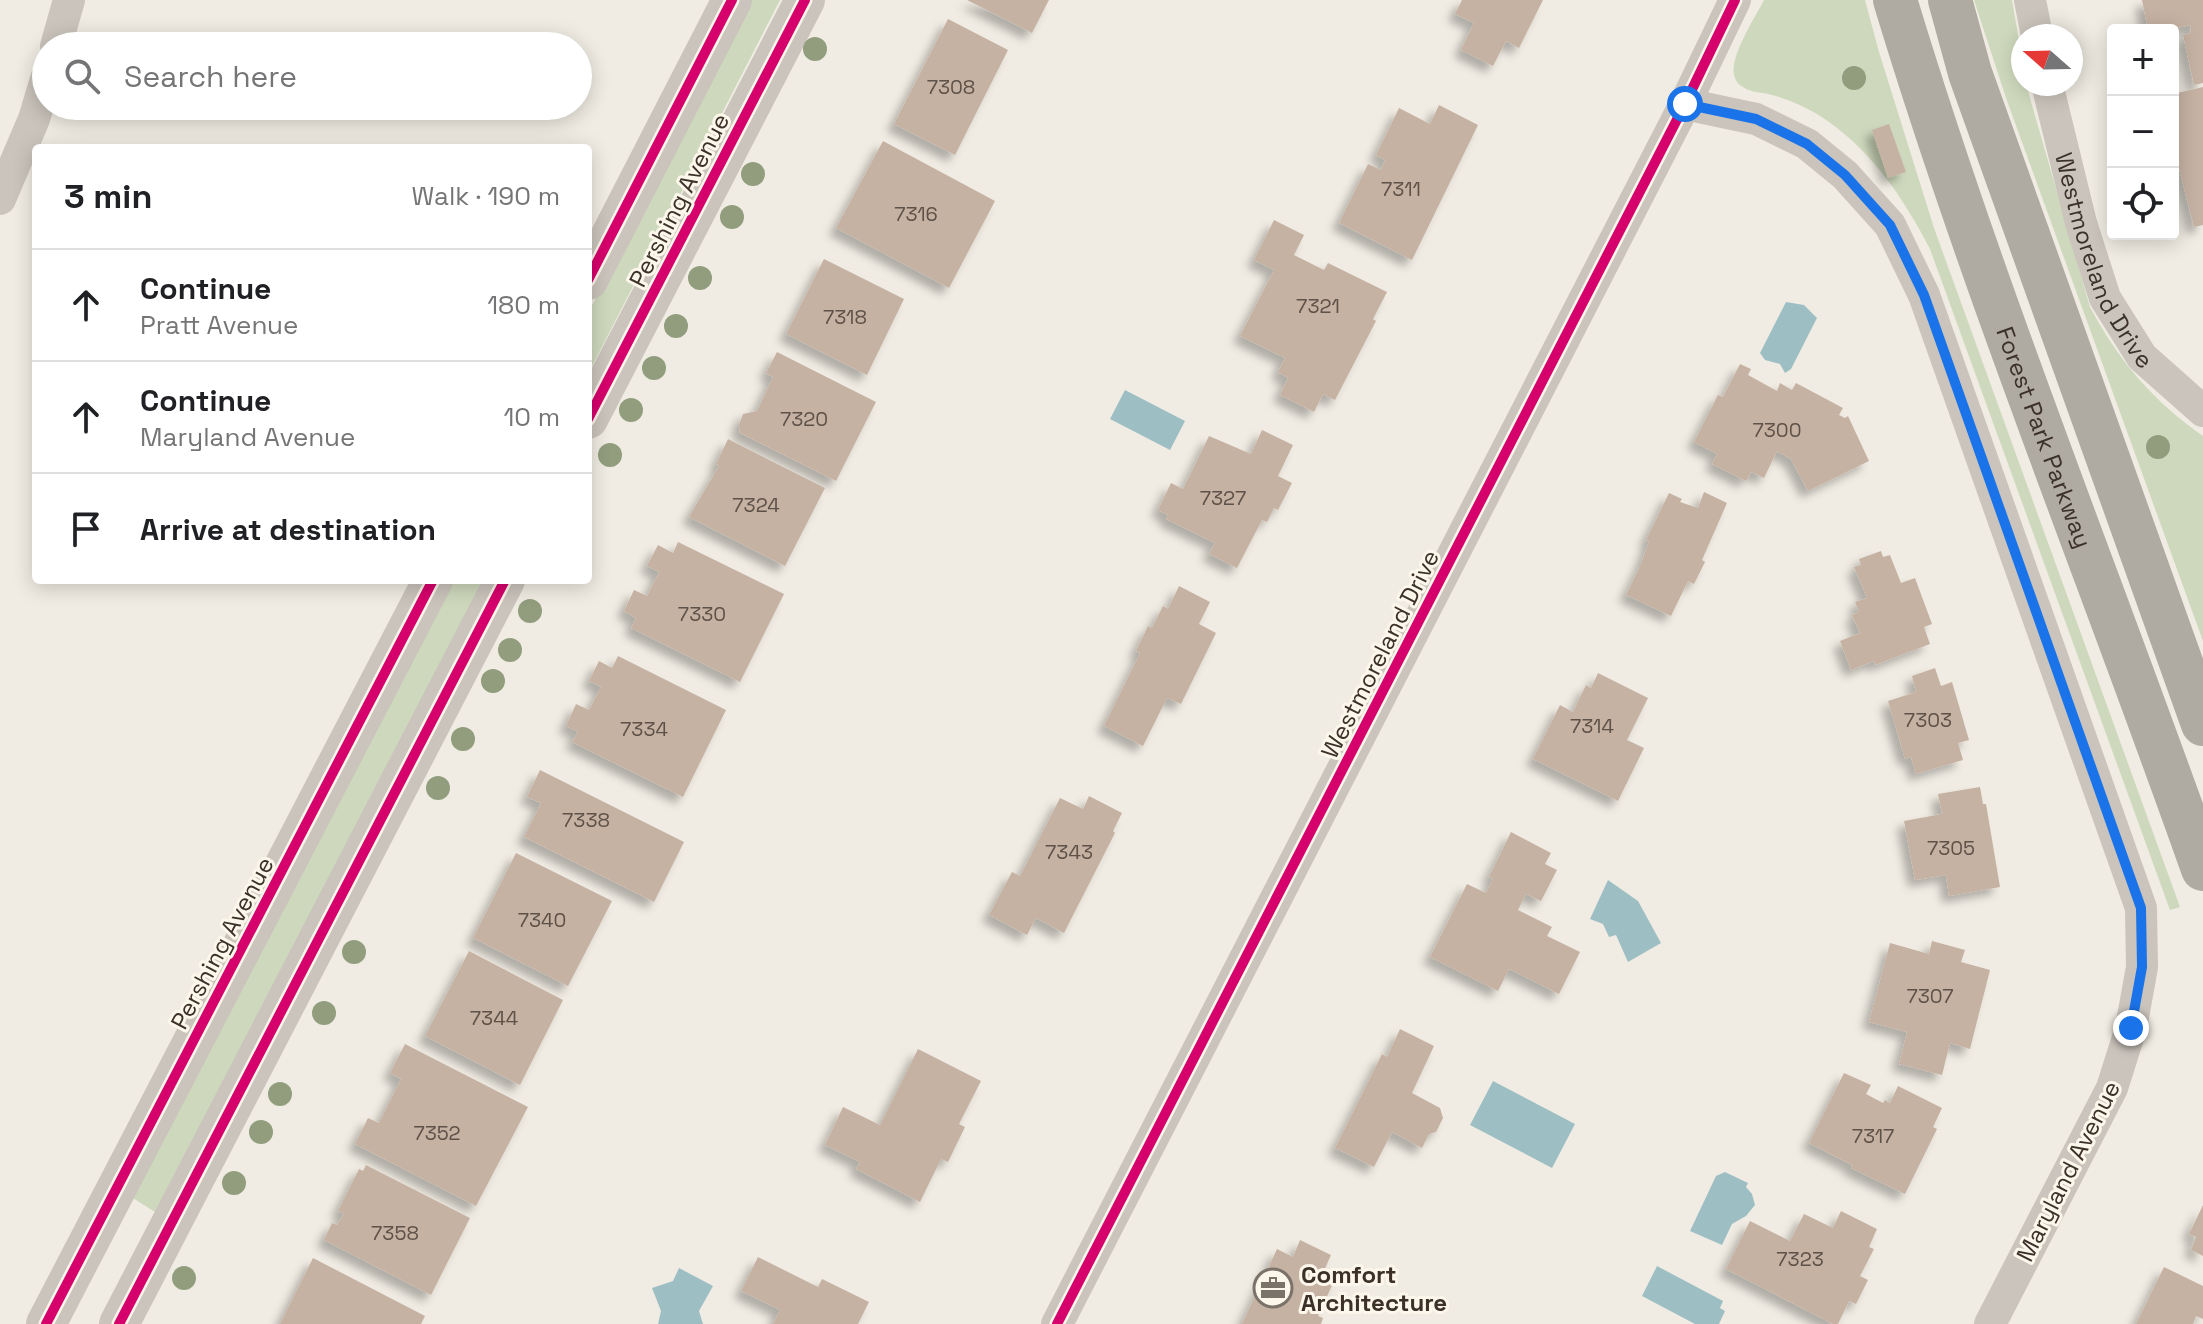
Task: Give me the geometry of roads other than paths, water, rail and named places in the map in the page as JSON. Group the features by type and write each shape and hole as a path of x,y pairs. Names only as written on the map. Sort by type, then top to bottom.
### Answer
{"highway":[{"name":"Forest Park Parkway","path":"1895,0 1972,232 2203,869"},
{"name":"Forest Park Parkway","path":"1950,0 1975,87 2203,724"}],"street":[{"path":"60,32 69,0"},
{"name":"Pershing Avenue","path":"592,272 732,0"},
{"name":"Pershing Avenue","path":"592,411 805,0"},
{"name":"Westmoreland Drive","path":"1057,1324 1685,104 1735,0"},
{"path":"2030,0 2035,24"},
{"name":"Westmoreland Drive","path":"2050,96 2081,223 2105,298 2142,357 2203,411"},
{"name":"Maryland Avenue","path":"1685,104 1756,119 1807,144 1845,175 1890,225 1924,295 2141,908 2142,967 2131,1028 2112,1088 1990,1324"},
{"path":"0,199 34,120"},
{"name":"Pershing Avenue","path":"46,1324 431,584"},
{"path":"119,1324 503,584"}],"water":[{"path":"1786,302 1804,305 1817,318 1791,369 1785,373 1780,364 1765,360 1760,353"},
{"path":"1125,390 1185,421 1170,450 1110,419"},
{"path":"1608,880 1638,901 1661,943 1628,962 1616,935 1609,937 1603,924 1590,919"},
{"path":"1493,1081 1575,1124 1552,1168 1470,1125"},
{"path":"1725,1172 1748,1183 1746,1187 1755,1205 1746,1216 1732,1224 1722,1245 1690,1231 1716,1176"},
{"path":"1657,1266 1723,1301 1720,1308 1725,1311 1719,1324 1695,1324 1642,1296"},
{"path":"679,1268 713,1286 699,1311 703,1324 658,1324 661,1311 652,1288 673,1281"}],"place":[{"name":"Comfort Architecture","path":"1273,1288"}]}
